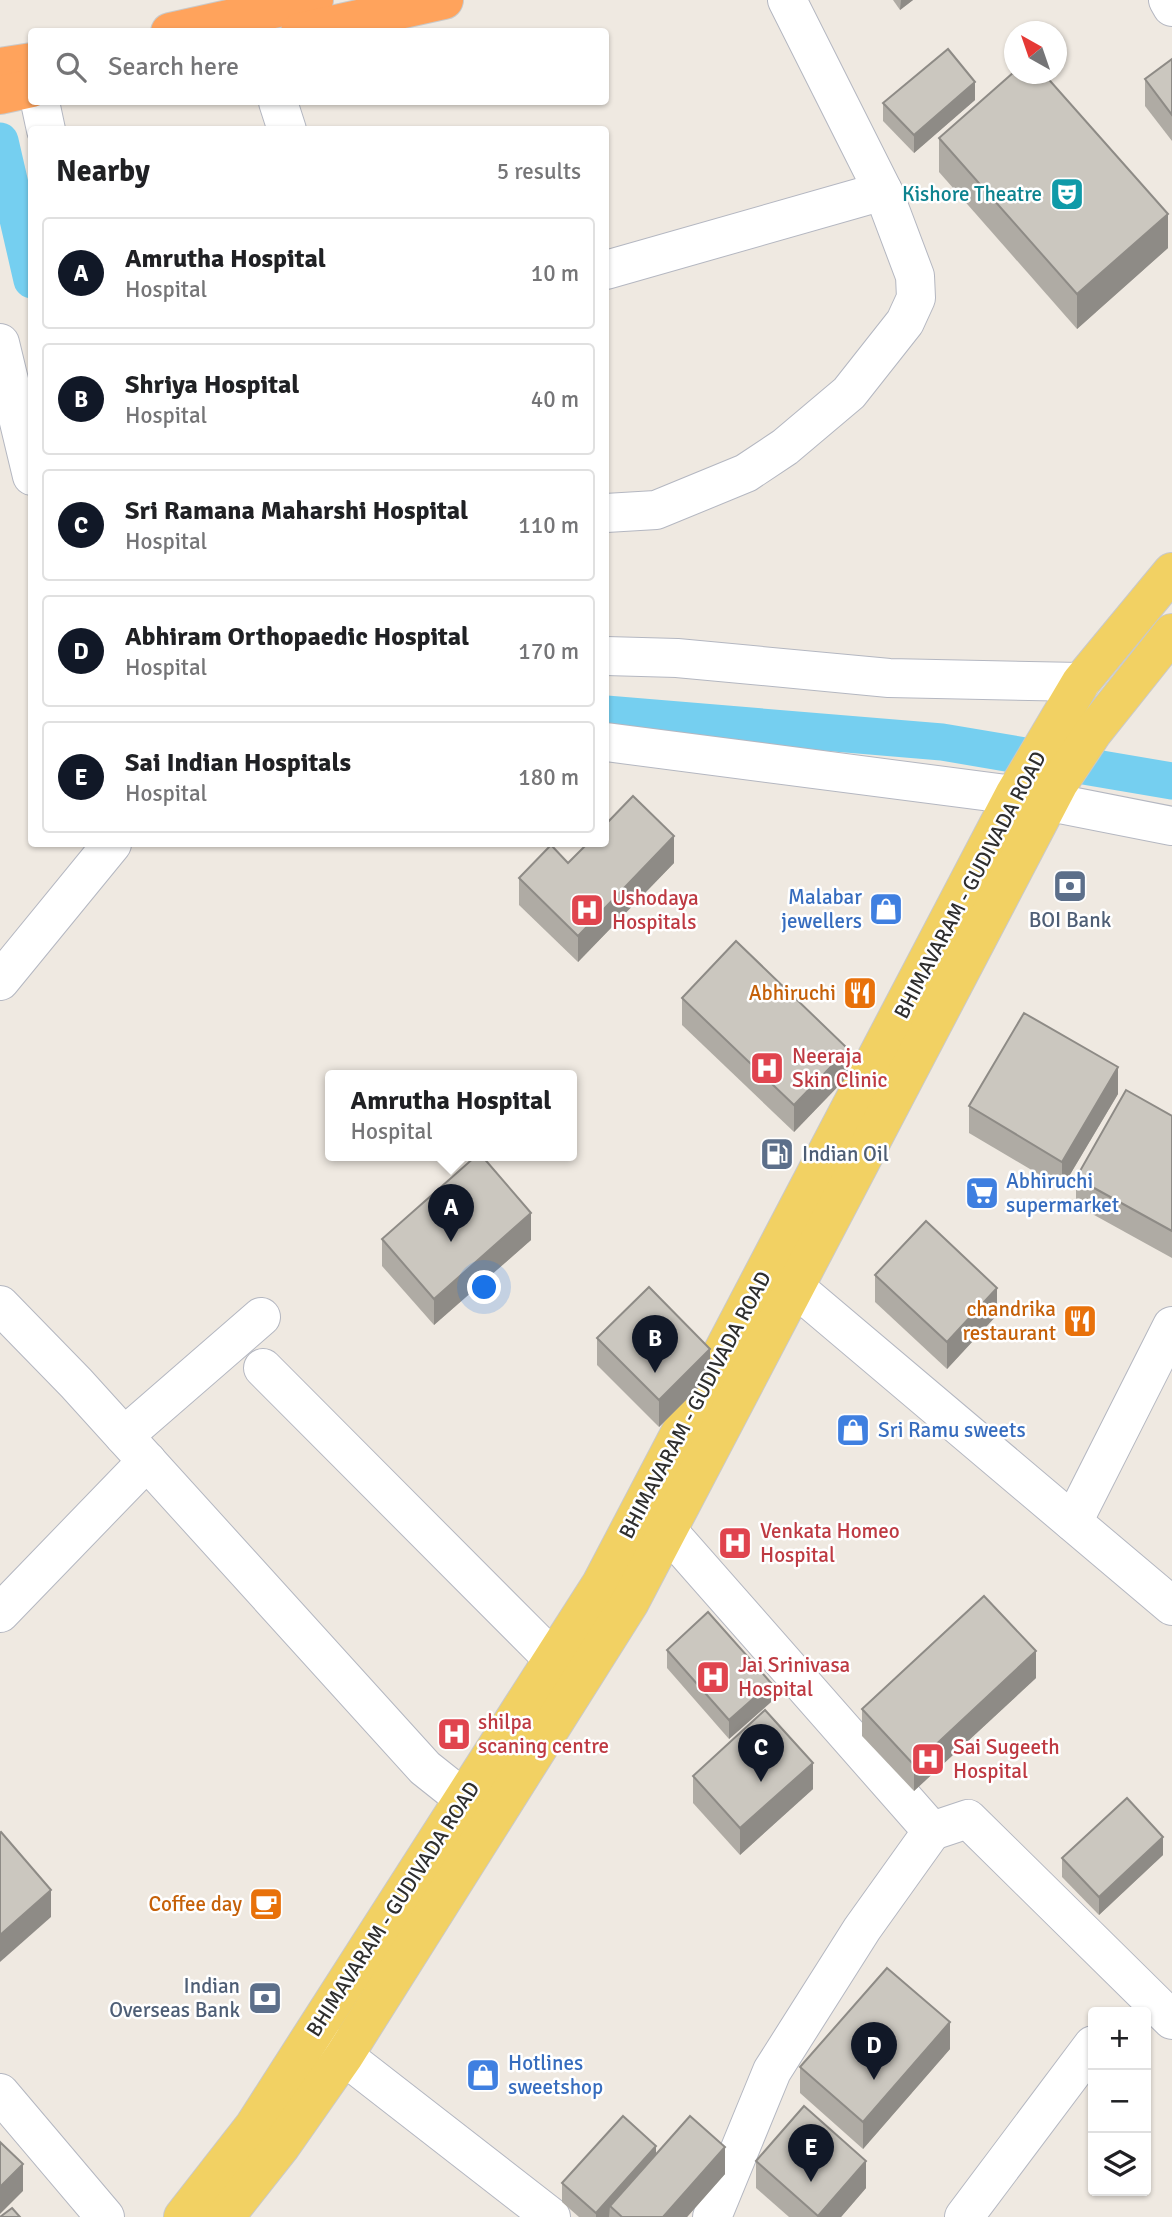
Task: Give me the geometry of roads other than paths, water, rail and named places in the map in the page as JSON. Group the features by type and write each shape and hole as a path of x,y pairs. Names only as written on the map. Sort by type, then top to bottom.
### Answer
{"highway":[{"path":"207,28 254,23 314,0"},
{"path":"318,28 444,0"}],"main road":[{"name":"BHIMAVARAM - GUDIVADA ROAD","path":"183,2217 254,2126 601,1584 654,1519 1038,788 1055,728 1081,682 1172,572"},
{"path":"1139,613 1171,634"},
{"name":"BHIMAVARAM - GUDIVADA ROAD","path":"1038,788 1093,732 1171,634"},
{"name":"BHIMAVARAM - GUDIVADA ROAD","path":"225,2217 281,2146 344,2056 630,1602 654,1519"}],"street":[{"path":"609,513 656,510 746,473 785,447 849,393 905,321 916,298 915,276 883,191 787,0"},
{"path":"1168,0 1172,7"},
{"path":"33,105 44,126"},
{"path":"279,105 286,126"},
{"path":"609,269 883,191"},
{"path":"0,343 28,462"},
{"path":"0,471 16,419"},
{"path":"609,656 677,658 888,678 1081,682"},
{"path":"609,742 1038,788 1172,826"},
{"path":"0,981 110,847"},
{"path":"783,1276 1172,1605"},
{"path":"0,1305 135,1448 425,1768 464,1799"},
{"path":"0,1613 135,1448 261,1317"},
{"path":"1073,1522 1172,1326"},
{"path":"263,1368 553,1659"},
{"path":"654,1519 932,1831"},
{"path":"712,2217 772,2071 862,1929 932,1831 968,1819 1128,1999 1172,2020"},
{"path":"312,2035 344,2056 551,2217"},
{"path":"964,2217 1088,2052"},
{"path":"0,2093 105,2217"}],"waterway":[{"path":"0,141 28,263"},
{"path":"609,714 942,742 1172,781"}],"place":[{"name":"Kishore Theatre","path":"1067,194"},
{"name":"BOI Bank","path":"1070,886"},
{"name":"Malabar jewellers","path":"886,909"},
{"name":"Ushodaya Hospitals","path":"587,910"},
{"name":"Abhiruchi","path":"860,993"},
{"name":"Neeraja Skin Clinic","path":"767,1068"},
{"name":"Indian Oil","path":"777,1154"},
{"name":"Abhiruchi supermarket","path":"982,1193"},
{"name":"Amrutha Hospital","path":"451,1242"},
{"name":"chandrika restaurant","path":"1080,1321"},
{"name":"Shriya Hospital","path":"655,1373"},
{"name":"Sri Ramu sweets","path":"853,1430"},
{"name":"Venkata Homeo Hospital","path":"735,1543"},
{"name":"Jai Srinivasa Hospital","path":"713,1677"},
{"name":"shilpa scaning centre","path":"454,1734"},
{"name":"Sai Sugeeth Hospital","path":"928,1759"},
{"name":"Sri Ramana Maharshi Hospital","path":"761,1782"},
{"name":"Coffee day","path":"266,1904"},
{"name":"Indian Overseas Bank","path":"265,1998"},
{"name":"Hotlines sweetshop","path":"483,2075"},
{"name":"Abhiram Orthopaedic Hospital","path":"874,2080"},
{"name":"Sai Indian Hospitals","path":"811,2182"}]}
